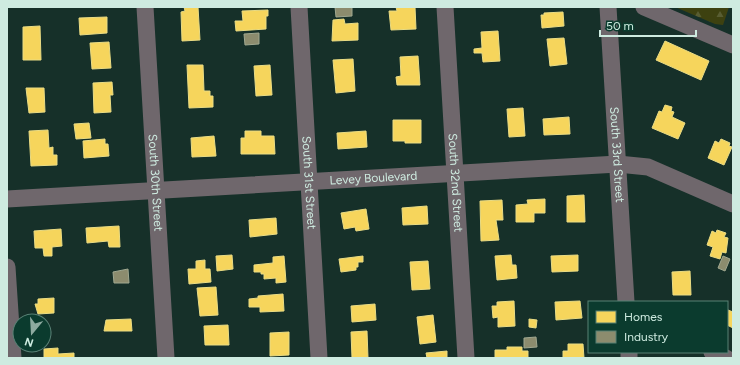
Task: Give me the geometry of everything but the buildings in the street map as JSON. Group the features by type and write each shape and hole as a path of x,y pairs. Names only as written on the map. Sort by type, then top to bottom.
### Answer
{"street":[{"name":"South 30th Street","path":"145,7 166,358"},
{"name":"South 31st Street","path":"299,7 319,358"},
{"name":"South 32nd Street","path":"445,7 466,358"},
{"name":"South 33rd Street","path":"608,7 626,301"},
{"path":"644,7 733,45"},
{"name":"Levey Boulevard","path":"7,199 618,164 648,167 733,204"},
{"path":"7,267 13,358"},
{"path":"714,353 726,358"}],"green space":[{"path":"675,7 729,7 723,25 715,24"}]}
